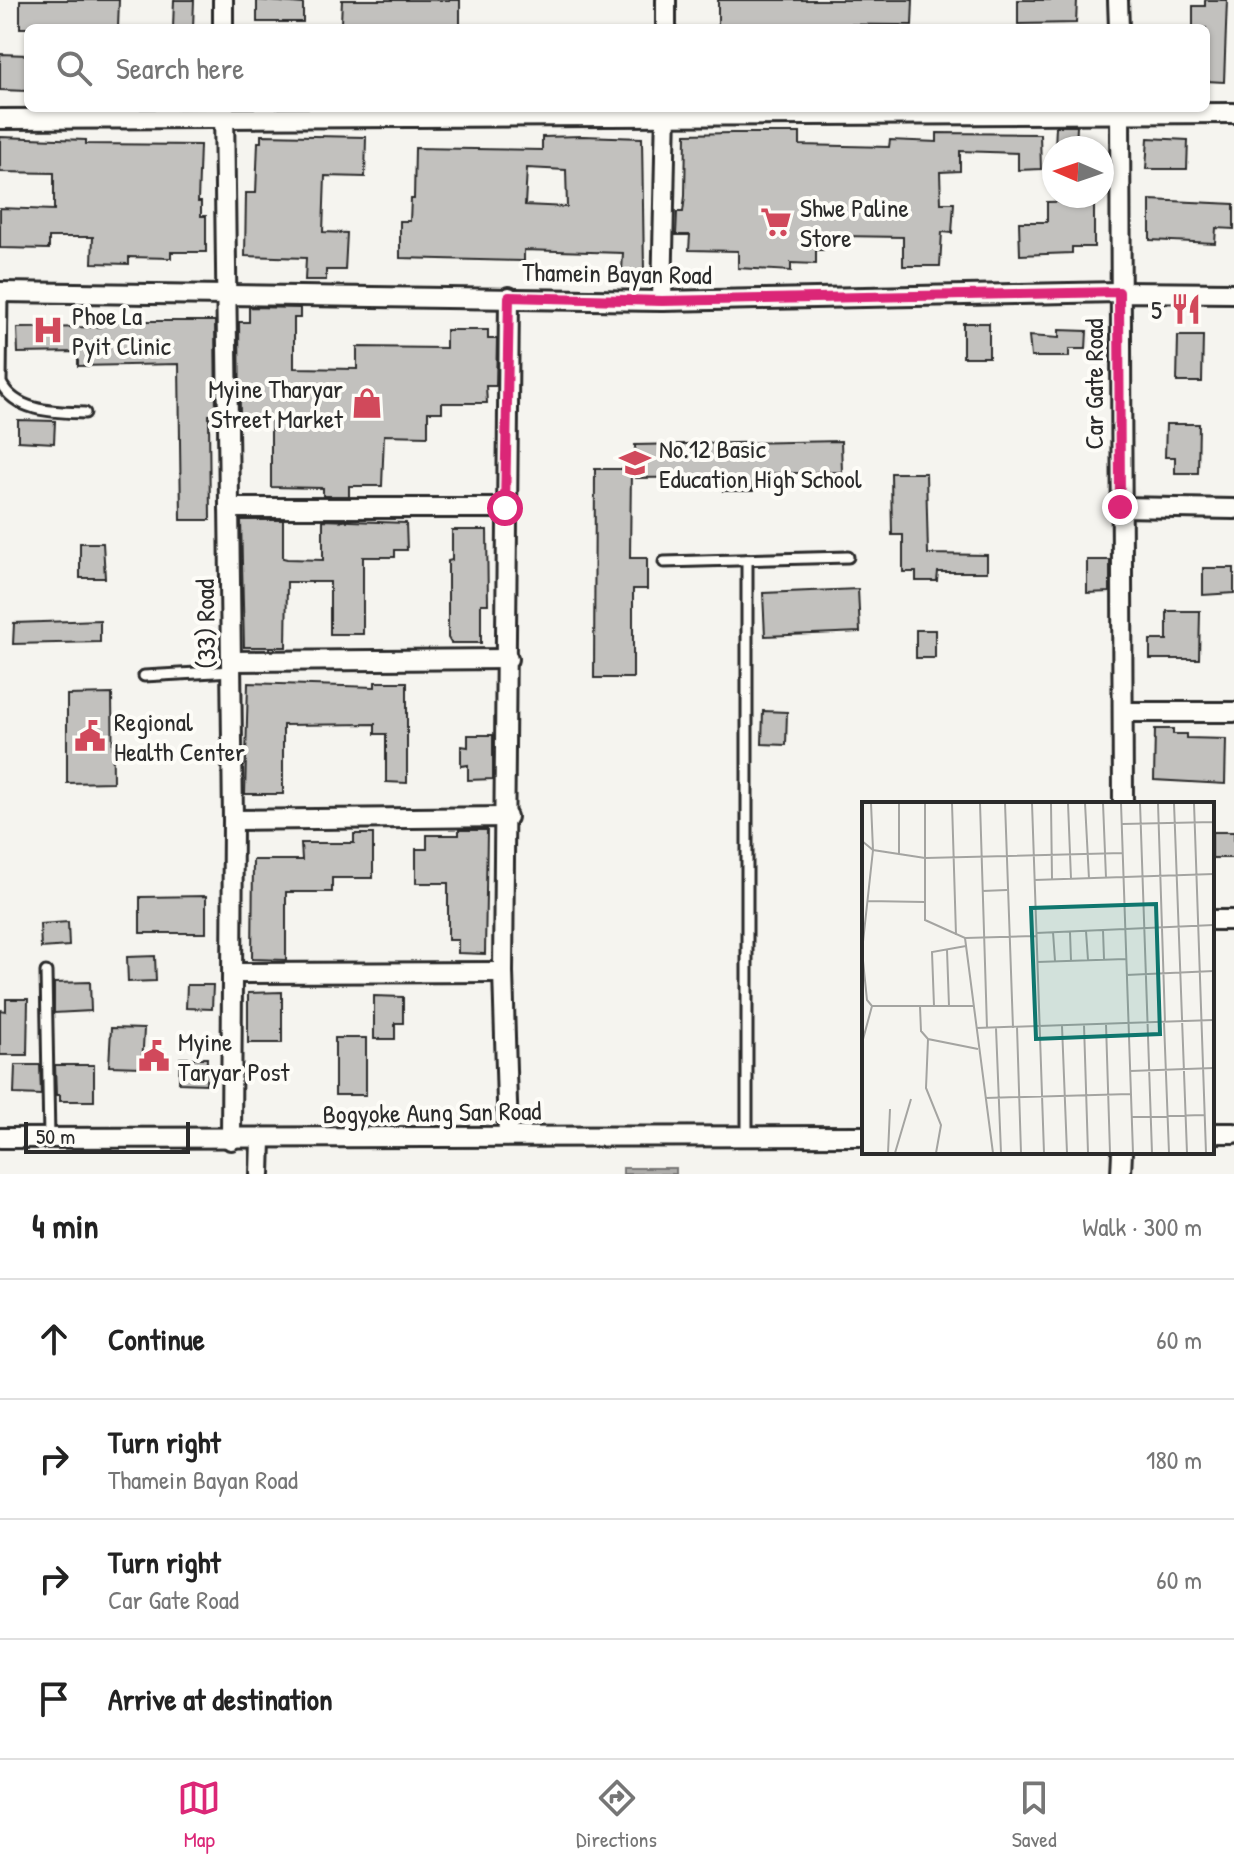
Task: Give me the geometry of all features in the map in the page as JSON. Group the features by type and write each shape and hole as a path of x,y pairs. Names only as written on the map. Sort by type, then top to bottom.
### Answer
{"street":[{"path":"223,0 223,24"},
{"path":"666,0 666,24"},
{"path":"1118,0 1119,24"},
{"path":"0,119 224,114 666,112 662,301"},
{"name":"Car Gate Road","path":"1120,112 1123,802"},
{"path":"1196,112 1234,113"},
{"name":"(33) Road","path":"224,114 232,666 231,1140"},
{"name":"Thamein Bayan Road","path":"1,292 662,301 1119,292 1234,293"},
{"path":"508,1135 503,972 507,817 505,508 509,297"},
{"path":"1120,507 1234,509"},
{"path":"229,508 505,508"},
{"path":"232,666 508,659"},
{"path":"1123,712 1234,712"},
{"path":"233,820 507,817"},
{"path":"233,973 503,972"},
{"name":"Bogyoke Aung San Road","path":"0,1138 261,1140 508,1135 862,1136"},
{"path":"260,1174 261,1140"},
{"path":"1121,1174 1122,1154"}],"lane":[{"path":"1,292 1,383 5,391 35,408 85,413"},
{"path":"664,562 848,557"},
{"path":"747,560 747,1138"},
{"path":"144,676 232,666"},
{"path":"46,972 49,1139"}],"shaded area":[{"path":"623,1168 676,1168 676,1174 623,1174"}],"building":[{"path":"20,0 119,0 118,24 24,24 24,28 20,28"},
{"path":"174,0 194,0 193,24 173,24"},
{"path":"257,0 303,4 303,22 257,22"},
{"path":"342,0 460,0 460,24 341,23"},
{"path":"718,0 913,0 912,24 718,24"},
{"path":"1018,0 1077,0 1076,23 1018,24"},
{"path":"1205,0 1227,0 1224,82 1210,81 1210,24 1193,24 1193,6 1205,6"},
{"path":"0,54 24,55 24,91 0,90"},
{"path":"1056,126 1077,126 1077,136 1056,136"},
{"path":"800,133 800,145 889,147 890,140 937,142 937,133 1040,134 1041,169 1018,170 1018,153 960,151 960,171 940,172 941,203 954,203 952,233 942,232 940,266 903,266 903,237 824,237 823,250 816,250 816,264 791,263 791,271 738,268 738,251 689,250 690,235 676,235 677,212 683,212 685,196 686,134"},
{"path":"261,135 366,137 365,177 325,176 323,232 347,233 345,270 326,270 326,280 305,280 306,258 245,256 246,193 256,193"},
{"path":"0,137 86,140 86,144 200,145 198,202 201,202 201,216 206,216 206,252 171,252 171,258 129,257 129,264 92,263 93,237 49,237 49,249 0,248 0,208 54,210 54,173 0,172"},
{"path":"542,137 642,138 644,272 622,271 623,253 524,250 524,261 400,258 400,221 410,221 411,199 414,199 415,148 542,150","holes":["527,168 566,170 567,207 525,205"]},
{"path":"1148,138 1188,140 1187,169 1146,169"},
{"path":"1150,200 1234,204 1234,229 1216,228 1215,243 1150,240"},
{"path":"1047,208 1094,208 1094,247 1072,247 1072,253 1020,255 1019,222 1047,222"},
{"path":"249,307 300,308 300,318 294,318 294,368 357,369 357,347 446,348 446,330 488,330 488,339 497,339 496,386 486,386 487,403 442,403 442,412 428,412 428,436 384,435 382,486 349,486 349,496 323,496 323,488 271,487 271,417 240,416 239,322 249,322"},
{"path":"100,321 215,321 216,415 209,415 210,520 181,520 179,364 78,366 78,352 18,353 17,328 100,327"},
{"path":"963,323 989,323 989,357 963,357"},
{"path":"1059,330 1087,331 1086,349 1069,349 1069,357 1031,357 1029,336 1059,338"},
{"path":"1178,336 1203,336 1202,382 1177,382"},
{"path":"18,420 55,421 54,443 18,441"},
{"path":"1166,424 1199,424 1198,473 1175,473 1175,457 1165,457"},
{"path":"841,441 842,472 753,474 753,491 723,491 722,477 636,478 635,445"},
{"path":"595,469 631,469 630,558 647,558 647,589 633,589 633,678 594,678"},
{"path":"891,473 926,473 928,554 987,555 987,572 938,572 937,581 916,581 916,572 903,572 903,535 892,535"},
{"path":"241,520 283,520 283,558 287,559 323,560 323,520 406,523 407,550 395,550 395,557 363,557 363,634 330,634 330,582 287,582 286,647 244,647"},
{"path":"452,530 487,530 488,604 481,604 481,643 451,643 448,638 448,561 452,560"},
{"path":"80,543 103,543 105,578 80,578"},
{"path":"1087,560 1110,560 1110,592 1087,593"},
{"path":"1203,568 1234,568 1234,593 1203,595"},
{"path":"858,589 860,632 765,636 763,593"},
{"path":"1167,611 1200,611 1199,659 1150,659 1150,640 1167,640"},
{"path":"100,620 100,642 13,644 14,623"},
{"path":"916,630 935,630 935,658 916,658"},
{"path":"375,682 407,682 407,783 386,782 386,734 375,734 375,724 283,725 283,794 245,794 248,683 375,687"},
{"path":"112,694 113,782 67,783 67,695"},
{"path":"763,711 787,712 786,745 762,744"},
{"path":"1155,729 1173,729 1173,734 1186,734 1186,738 1226,739 1225,784 1154,780"},
{"path":"468,735 493,735 493,779 468,780 468,765 461,766 461,746 468,747"},
{"path":"459,830 487,830 485,954 458,953 458,940 448,940 448,883 416,883 416,849 427,849 427,835 459,835"},
{"path":"1214,832 1234,832 1234,858 1214,858"},
{"path":"354,834 373,834 373,878 332,878 332,892 286,892 286,960 252,959 253,860 302,860 301,843 354,843"},
{"path":"206,896 206,933 140,933 140,897"},
{"path":"68,922 69,946 41,948 40,924"},
{"path":"155,956 156,981 128,982 127,957"},
{"path":"90,982 91,1011 54,1013 54,983"},
{"path":"187,985 213,985 212,1009 186,1008"},
{"path":"282,992 282,1043 248,1043 248,993"},
{"path":"374,996 403,997 403,1023 395,1023 395,1039 374,1039"},
{"path":"6,999 28,999 27,1055 0,1055 0,1010 6,1011"},
{"path":"111,1028 144,1029 142,1067 109,1066"},
{"path":"335,1038 366,1038 366,1095 335,1095"},
{"path":"180,1058 207,1058 206,1084 179,1083"},
{"path":"15,1065 40,1065 41,1095 14,1094"},
{"path":"55,1065 94,1065 94,1101 60,1101 60,1095 56,1095"}],"place":[{"name":"Shwe Paline Store","path":"776,222"},
{"name":"5","path":"1186,309"},
{"name":"Phoe La Pyit Clinic","path":"48,330"},
{"name":"Myine Tharyar Street Market","path":"367,403"},
{"name":"No.12 Basic Education High School","path":"635,463"},
{"name":"Regional Health Center","path":"90,736"},
{"name":"Myine Taryar Post","path":"154,1056"}],"route":[{"path":"505,508 509,297 662,301 1119,292 1120,507"}]}
